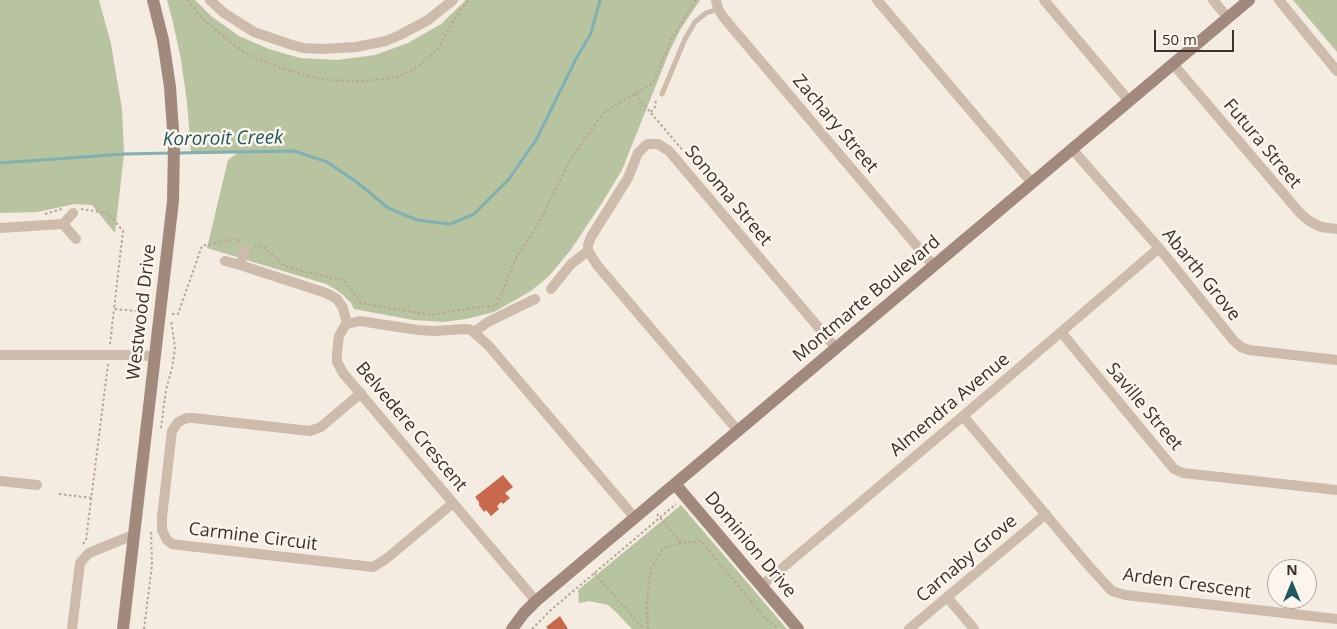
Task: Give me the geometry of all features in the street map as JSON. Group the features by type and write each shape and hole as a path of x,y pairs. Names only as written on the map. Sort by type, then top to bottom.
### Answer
{"street":[{"name":"Westwood Drive","path":"123,629 154,357 167,312 173,200 174,145 170,87 163,40 153,0"},
{"path":"210,0 224,13 254,32 303,48 323,49 356,47 386,41 428,20 453,0"},
{"path":"877,0 1032,183"},
{"path":"1044,0 1129,101"},
{"path":"1212,0 1228,18"},
{"name":"Montmarte Boulevard","path":"512,629 536,601 1249,0"},
{"path":"1279,0 1337,71"},
{"name":"Zachary Street","path":"717,4 724,18 934,266"},
{"name":"Futura Street","path":"1173,64 1300,213 1309,221 1321,227 1337,228"},
{"name":"Sonoma Street","path":"588,251 591,237 632,171 641,149 648,144 658,144 669,151 677,160 836,348"},
{"name":"Abarth Grove","path":"1072,149 1159,248 1234,341 1241,347 1249,350 1337,360"},
{"path":"0,228 63,224 74,210"},
{"path":"63,224 76,239"},
{"path":"240,265 245,245"},
{"name":"Almendra Avenue","path":"761,586 1159,248"},
{"path":"551,289 571,264 588,251 597,266 738,431"},
{"path":"225,261 326,293 336,299 343,308 347,324 360,320 418,330 446,331 468,329 474,332 489,346 635,518"},
{"path":"474,332 488,322 535,299"},
{"name":"Belvedere Crescent","path":"347,324 339,336 337,352 338,362 343,373 536,601"},
{"name":"Saville Street","path":"1061,332 1174,469 1183,473 1337,490"},
{"path":"0,355 154,357"},
{"name":"Carmine Circuit","path":"361,394 321,427 310,431 193,418 187,418 178,422 172,430 162,517 162,530 167,540 172,544 179,545 374,567 386,560 453,503"},
{"name":"Arden Crescent","path":"963,416 1108,588 1118,593 1337,619"},
{"path":"0,480 38,485"},
{"name":"Dominion Drive","path":"675,484 798,629"},
{"name":"Carnaby Grove","path":"909,629 1046,514"},
{"path":"72,629 80,563 89,553 133,535"},
{"path":"947,597 974,629"}],"lane":[{"path":"662,94 684,39 695,22 717,4"}],"path":[{"path":"114,309 178,314 202,246 234,239 245,245 264,248 286,267 341,280 346,283 361,303 431,315 496,306 517,256 538,225 570,160 604,112 653,83 671,40 696,0"},
{"path":"635,94 685,152 677,160"},
{"path":"651,112 655,107 656,95 662,94"},
{"path":"42,215 62,209"},
{"path":"74,210 108,213 123,231 92,498 86,540 81,547"},
{"path":"160,435 166,390 175,348 167,312"},
{"path":"59,494 92,498"},
{"path":"532,629 552,609 685,496"},
{"path":"650,505 681,543"},
{"path":"144,629 152,565 151,531"},
{"path":"648,629 647,603 651,568 658,555 666,547 701,541 765,618 778,629"},
{"path":"594,573 644,629"}],"green space":[{"path":"0,0 99,0 111,44 122,109 124,154 115,233 92,205 75,204 37,212 0,213"},
{"path":"167,0 195,0 211,16 239,36 269,49 300,58 337,60 375,55 408,43 441,24 466,0 700,0 680,30 670,50 622,170 570,251 549,276 531,291 494,312 443,322 413,320 354,309 343,295 326,284 207,248 228,160 239,152 191,152 181,60"},
{"path":"1293,0 1337,0 1337,52"},
{"path":"681,505 787,629 632,629 608,605 589,601 579,603 578,590"}],"building":[{"path":"503,475 513,487 505,493 510,498 503,504 501,502 497,506 499,509 491,516 486,510 484,512 475,497"},
{"path":"560,616 568,629 548,629 546,627"}],"waterway":[{"name":"Kororoit Creek","path":"178,153 294,151 327,162 358,183 388,208 417,220 450,224 474,214 509,179 536,140 591,33 600,0"},
{"name":"Kororoit Creek","path":"0,163 124,154 172,153"}]}
